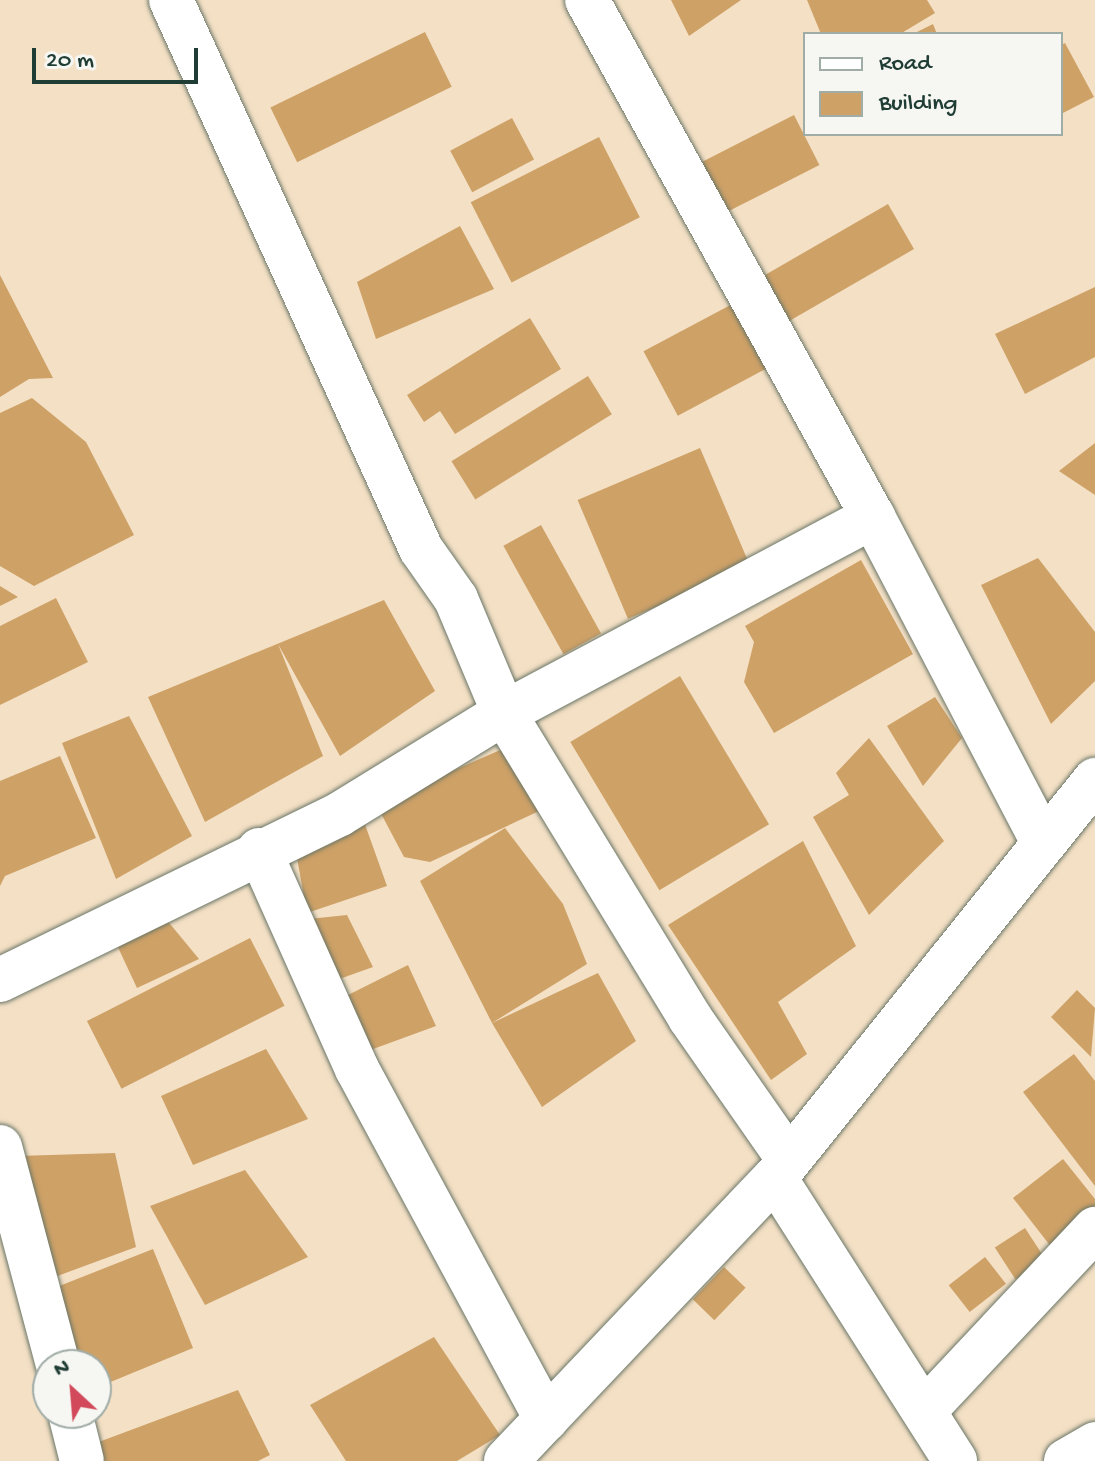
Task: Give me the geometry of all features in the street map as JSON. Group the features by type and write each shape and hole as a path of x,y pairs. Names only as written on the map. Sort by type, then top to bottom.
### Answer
{"street":[{"path":"171,0 421,549 456,599 504,713 955,1461"},
{"path":"587,0 873,517 1043,842"},
{"path":"0,980 259,850 340,814 504,713 873,517"},
{"path":"506,1461 781,1168 1095,780"},
{"path":"259,850 357,1069 546,1419"},
{"path":"0,1147 54,1349"},
{"path":"924,1411 1095,1229"},
{"path":"74,1429 82,1461"},
{"path":"1066,1461 1095,1444"}],"building":[{"path":"671,0 741,0 689,36"},
{"path":"807,0 927,0 935,13 903,32 820,32"},
{"path":"933,24 936,32 917,32"},
{"path":"425,32 452,87 297,162 270,107"},
{"path":"1063,44 1094,97 1063,113"},
{"path":"794,115 819,165 721,215 696,165"},
{"path":"512,118 534,159 472,192 450,151"},
{"path":"599,137 640,217 512,283 471,202"},
{"path":"888,204 914,249 776,329 750,284"},
{"path":"460,226 494,289 376,339 357,282"},
{"path":"0,275 53,378 29,379 0,397"},
{"path":"1095,287 1095,357 1025,394 995,334"},
{"path":"738,301 772,365 678,416 644,351"},
{"path":"530,318 561,369 455,434 440,411 424,422 407,395"},
{"path":"588,376 612,414 475,499 451,461"},
{"path":"32,398 86,442 134,535 34,586 0,566 0,413"},
{"path":"1095,443 1095,495 1059,471"},
{"path":"700,448 750,567 628,619 578,500"},
{"path":"541,525 601,633 564,654 503,546"},
{"path":"1038,558 1095,632 1095,681 1051,724 981,585"},
{"path":"861,560 913,654 774,733 744,682 754,642 745,626"},
{"path":"0,586 18,597 0,606"},
{"path":"56,598 88,662 0,705 0,626"},
{"path":"384,600 435,691 340,756 278,644 323,756 205,822 148,697"},
{"path":"680,676 769,824 659,890 570,742"},
{"path":"935,697 962,738 923,786 887,726"},
{"path":"129,716 192,836 116,879 62,743"},
{"path":"869,738 944,841 869,915 813,817 849,795 836,773"},
{"path":"512,745 550,806 430,862 404,857 376,804"},
{"path":"60,756 96,838 5,876 0,886 0,781"},
{"path":"362,816 387,886 307,913 297,858"},
{"path":"505,828 563,904 587,964 492,1023 420,881"},
{"path":"803,841 856,946 778,1002 807,1054 771,1080 668,925"},
{"path":"161,913 199,959 137,988 108,926"},
{"path":"347,915 373,967 331,982 309,919"},
{"path":"250,938 285,1006 121,1089 87,1021"},
{"path":"408,965 436,1026 365,1052 338,1000"},
{"path":"598,973 636,1041 542,1107 492,1023"},
{"path":"1077,990 1095,1008 1091,1057 1051,1017"},
{"path":"266,1049 308,1119 193,1165 161,1096"},
{"path":"1074,1054 1095,1081 1095,1186 1023,1092"},
{"path":"115,1153 136,1247 52,1278 18,1156"},
{"path":"1063,1159 1095,1199 1095,1214 1052,1248 1013,1198"},
{"path":"245,1170 308,1257 205,1305 150,1206"},
{"path":"1025,1228 1046,1260 1016,1279 995,1248"},
{"path":"153,1249 193,1348 112,1381 112,1349 63,1349 39,1294"},
{"path":"985,1257 1006,1284 970,1312 949,1285"},
{"path":"724,1267 746,1288 714,1320 693,1299"},
{"path":"434,1337 500,1435 457,1461 346,1461 310,1405"},
{"path":"238,1390 270,1455 258,1461 100,1461 96,1443"}]}
